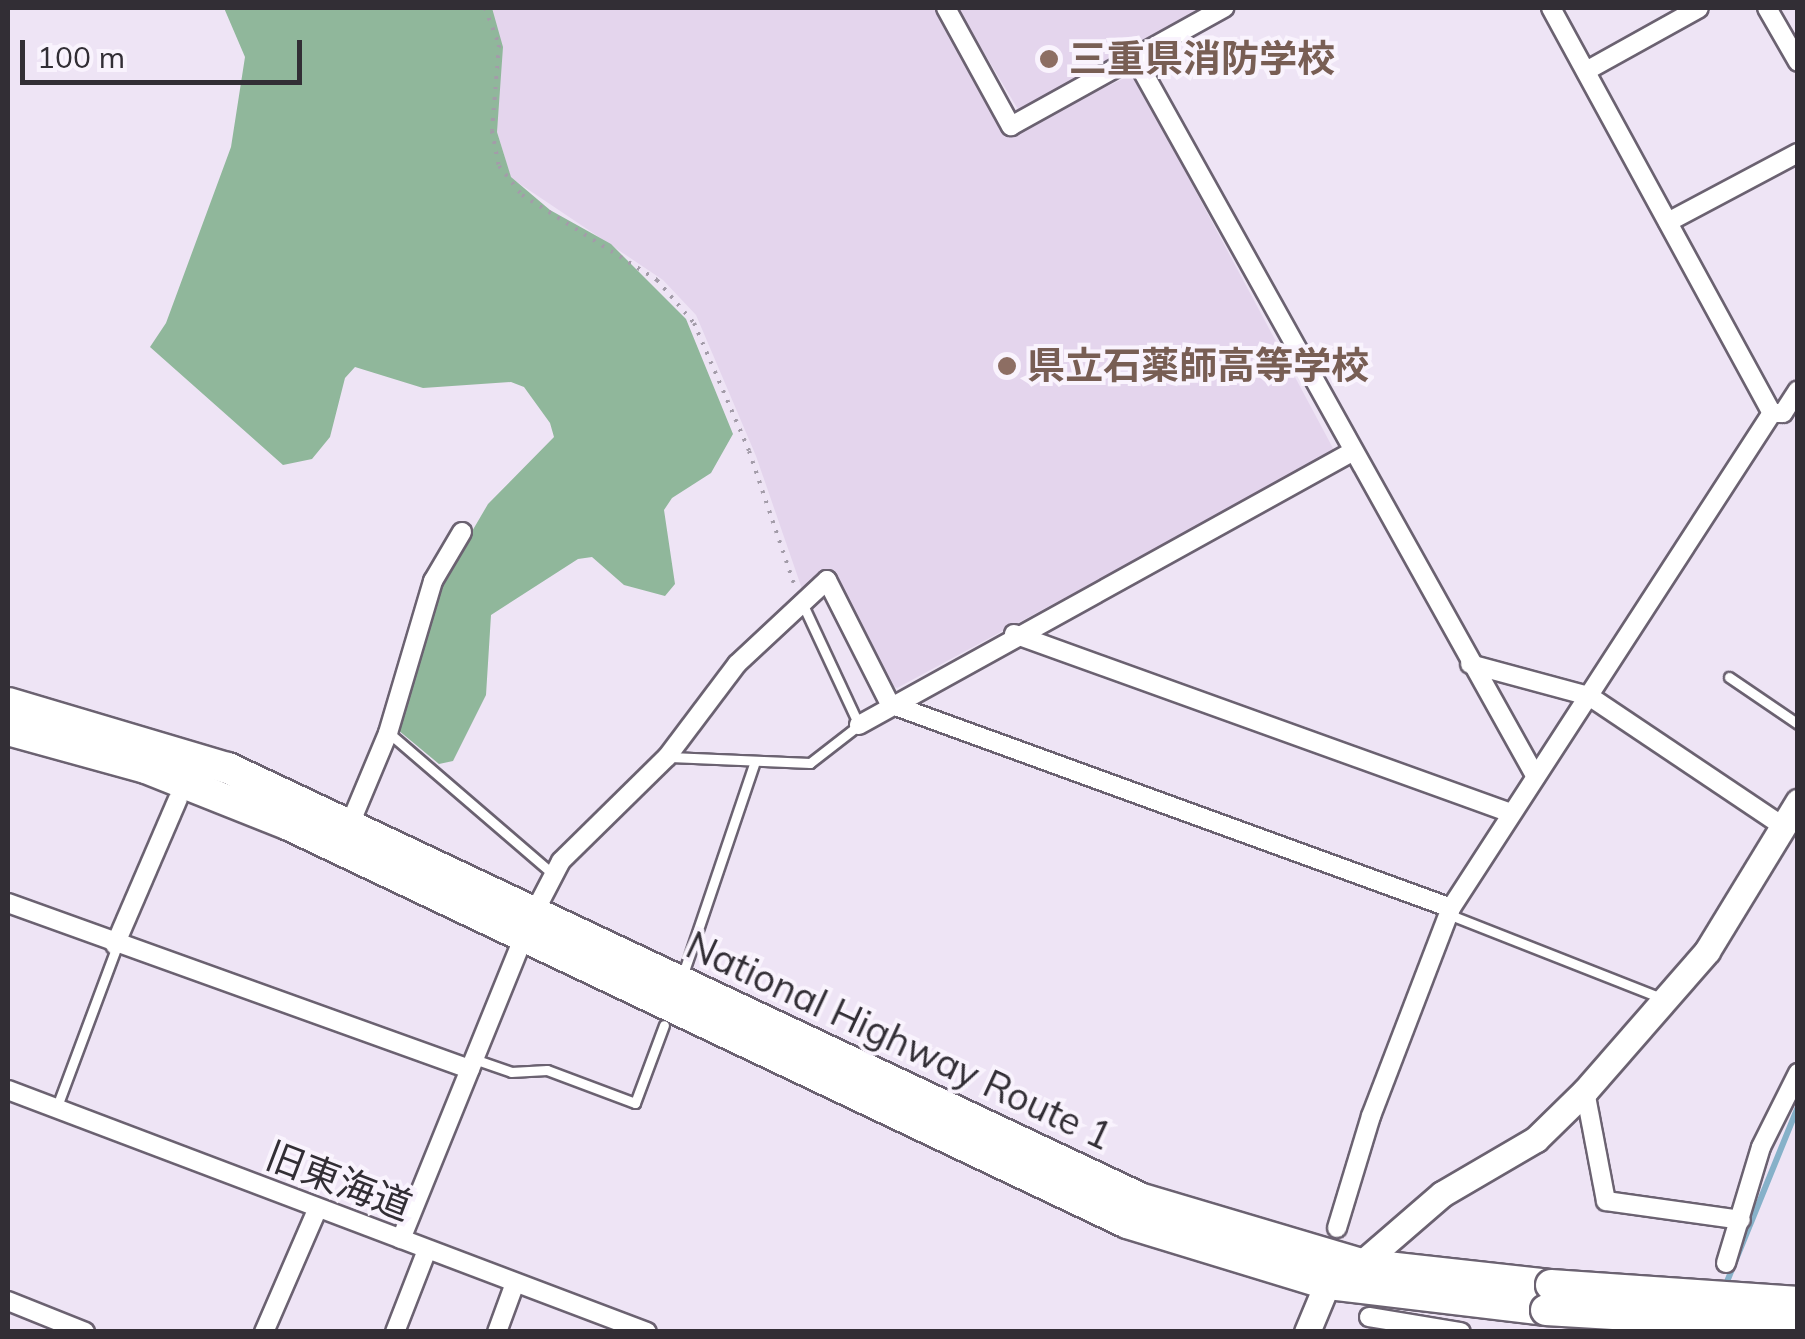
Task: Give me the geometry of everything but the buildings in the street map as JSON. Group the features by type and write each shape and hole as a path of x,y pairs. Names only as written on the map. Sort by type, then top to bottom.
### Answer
{"highway":[{"name":"National Highway Route 1","path":"8,702 155,742 259,781 1127,1223 1326,1284 1548,1297 1798,1302"},
{"name":"National Highway Route 1","path":"8,730 210,792 532,918 1142,1199 1361,1264 1548,1297 1798,1325"}],"main road":[{"path":"1307,1332 1326,1284 1361,1264 1442,1194 1536,1139 1584,1091 1665,1000 1725,924 1793,814"}],"street":[{"path":"946,8 1011,126 1224,8"},
{"path":"1551,8 1772,412"},
{"path":"1586,71 1699,8"},
{"path":"1767,8 1798,62"},
{"path":"1134,56 1536,777"},
{"path":"1668,222 1798,153"},
{"path":"1772,412 1782,413 1798,390"},
{"path":"1337,1228 1371,1116 1450,911 1772,412"},
{"path":"859,725 1014,634 1352,452"},
{"path":"356,812 388,732 433,582 462,532"},
{"path":"401,1240 553,874 667,757 737,664 827,580 890,704 1450,911"},
{"path":"1014,634 1511,814"},
{"path":"1470,664 1589,696 1793,814"},
{"path":"259,781 306,789 356,812 532,918"},
{"path":"116,945 178,799"},
{"path":"8,904 116,945 472,1064"},
{"path":"1726,1263 1760,1147 1798,1073"},
{"name":"旧東海道","path":"8,1090 648,1332"},
{"path":"1584,1091 1606,1202 1740,1220"},
{"path":"264,1332 318,1208"},
{"path":"395,1332 427,1250"},
{"path":"498,1332 515,1283"},
{"path":"8,1301 85,1332"},
{"path":"1369,1317 1461,1332"}],"lane":[{"path":"667,757 754,764 810,763 859,725 801,601"},
{"path":"1729,677 1798,724"},
{"path":"388,732 553,874"},
{"path":"684,971 754,764"},
{"path":"1450,911 1665,1000"},
{"path":"56,1109 116,945"},
{"path":"472,1064 511,1072 547,1070 636,1103 664,1025"},
{"path":"1684,1332 1721,1283 1726,1263"}],"path":[{"path":"485,8 499,46 492,131 499,166 522,195 657,280 694,323 801,601"}],"shaded area":[{"name":"県立石薬師高等学校","path":"492,8 937,8 1008,134 1133,74 1335,452 897,688 888,684 829,569 802,589 756,456 696,315 663,280 511,178 497,132"},
{"name":"三重県消防学校","path":"957,8 1207,8 1019,111"}],"green space":[{"path":"224,8 492,8 503,47 497,132 511,177 550,210 611,244 686,319 733,434 711,473 672,498 664,510 675,584 665,596 624,585 592,557 578,559 491,615 486,695 453,761 439,764 398,730 433,598 488,504 554,437 550,423 524,387 511,382 423,388 355,367 345,378 330,437 312,459 283,465 150,347 166,323 231,147 245,57"}],"waterway":[{"path":"1724,1289 1798,1107"}],"place":[{"name":"三重県消防学校","path":"1049,59"},
{"name":"県立石薬師高等学校","path":"1007,366"}]}
